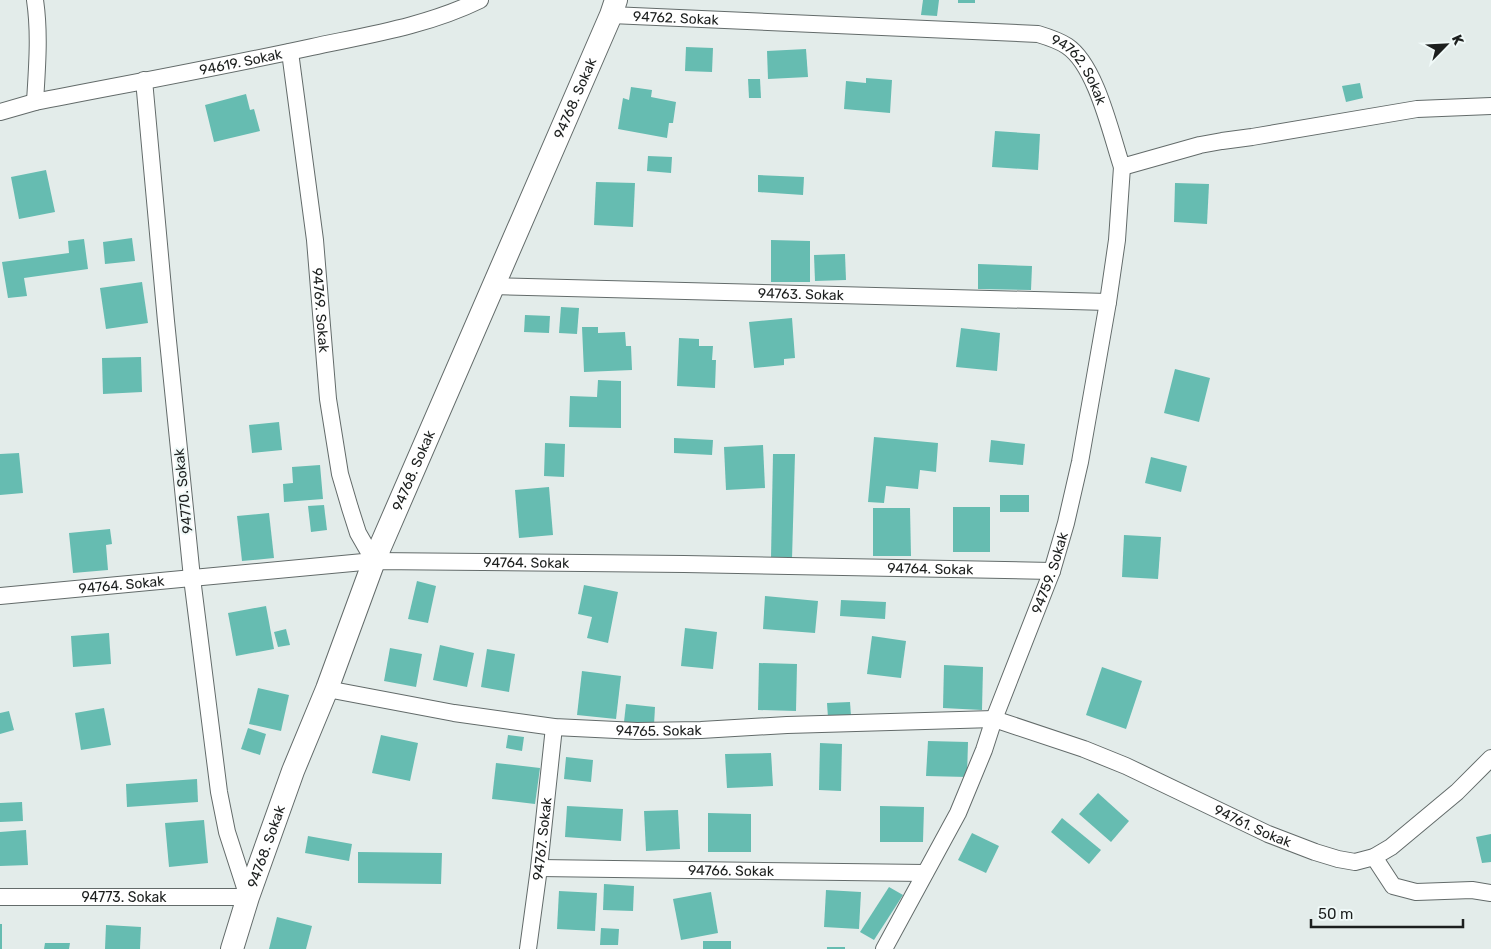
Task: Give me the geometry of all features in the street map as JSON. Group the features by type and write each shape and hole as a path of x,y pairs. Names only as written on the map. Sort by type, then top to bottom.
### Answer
{"street":[{"path":"35,0 38,35 35,102"},
{"name":"94619. Sokak","path":"0,112 35,102 402,28 480,0"},
{"name":"94762. Sokak","path":"614,7 1038,34 1068,47 1082,60 1100,101 1122,167"},
{"name":"94768. Sokak","path":"232,949 248,897 293,771 326,690 374,561 614,7"},
{"name":"94769. Sokak","path":"290,52 315,240 328,399 340,474 358,533 374,561"},
{"name":"94770. Sokak","path":"144,80 192,578 220,792 228,832 248,897"},
{"path":"1122,167 1200,145 1417,108 1491,106"},
{"name":"94759. Sokak","path":"884,949 958,813 1052,571 1080,462 1108,302 1117,240 1122,167"},
{"name":"94763. Sokak","path":"493,286 1108,302"},
{"name":"94764. Sokak","path":"0,596 374,561 1052,571"},
{"name":"94765. Sokak","path":"326,690 454,713 554,727 637,731 994,719"},
{"name":"94761. Sokak","path":"994,719 1084,749 1126,766 1268,834 1315,852 1355,862 1374,857 1391,847 1457,792 1491,758"},
{"name":"94767. Sokak","path":"528,949 539,868 554,727"},
{"path":"1374,857 1393,886 1416,892 1472,890 1491,893"},
{"name":"94766. Sokak","path":"539,868 925,873"},
{"name":"94773. Sokak","path":"0,897 248,897"}],"building":[{"path":"923,0 939,0 937,16 921,15"},
{"path":"958,0 975,0 975,3 958,3"},
{"path":"686,47 713,48 712,72 685,71"},
{"path":"806,49 808,77 768,79 767,51"},
{"path":"866,78 892,80 890,113 844,109 846,81 866,83"},
{"path":"748,79 760,79 761,98 749,98"},
{"path":"1360,83 1363,98 1346,102 1342,86"},
{"path":"631,87 652,90 651,97 676,102 673,123 669,123 667,138 618,129 623,98 629,100"},
{"path":"246,94 250,110 254,109 260,131 214,142 205,105"},
{"path":"995,131 1040,134 1038,170 992,167"},
{"path":"648,156 672,157 671,173 647,171"},
{"path":"46,170 55,212 19,219 11,177"},
{"path":"758,175 804,177 803,195 758,192"},
{"path":"596,182 635,183 633,227 594,225"},
{"path":"1175,183 1209,184 1207,224 1174,222"},
{"path":"132,238 135,261 105,264 103,242"},
{"path":"84,239 88,269 24,278 27,296 8,298 2,262 69,253 68,241"},
{"path":"771,240 810,241 810,282 771,282"},
{"path":"845,254 846,280 815,281 814,255"},
{"path":"978,264 1032,266 1031,290 978,289"},
{"path":"142,282 148,323 106,329 100,288"},
{"path":"561,307 579,308 577,334 559,333"},
{"path":"525,315 550,316 549,333 524,332"},
{"path":"792,318 795,358 784,359 784,365 754,368 749,322"},
{"path":"582,327 598,327 598,333 625,332 626,346 631,346 632,370 584,372"},
{"path":"961,328 1000,333 997,371 956,367"},
{"path":"679,338 699,339 699,346 713,346 712,360 716,360 715,388 677,386"},
{"path":"141,357 142,392 103,394 102,358"},
{"path":"1175,369 1210,378 1199,422 1164,413"},
{"path":"598,380 621,381 621,428 569,427 570,396 597,397"},
{"path":"279,422 282,450 252,453 249,425"},
{"path":"874,437 938,443 936,472 920,470 918,489 886,486 884,503 868,502"},
{"path":"674,438 713,440 712,455 674,453"},
{"path":"991,440 1025,444 1023,465 989,462"},
{"path":"545,443 565,444 564,477 544,476"},
{"path":"763,445 765,488 726,490 724,447"},
{"path":"19,453 23,493 0,495 0,454"},
{"path":"773,454 795,454 792,559 771,558"},
{"path":"1151,457 1187,466 1181,492 1145,483"},
{"path":"320,465 323,499 284,502 283,484 293,483 292,467"},
{"path":"549,487 553,535 519,538 515,490"},
{"path":"1000,495 1029,495 1029,512 1000,512"},
{"path":"324,505 327,530 311,532 308,506"},
{"path":"953,507 990,507 990,552 953,552"},
{"path":"873,508 910,508 911,556 873,556"},
{"path":"269,513 274,558 242,561 237,516"},
{"path":"110,529 112,544 106,545 108,570 73,573 69,533"},
{"path":"1124,535 1161,537 1158,579 1122,577"},
{"path":"417,581 436,586 428,623 408,619"},
{"path":"584,585 618,592 608,643 587,638 592,617 578,614"},
{"path":"765,596 818,601 815,633 763,629"},
{"path":"841,600 886,602 885,619 840,616"},
{"path":"266,606 274,649 236,656 228,613"},
{"path":"685,628 717,632 713,669 681,666"},
{"path":"286,629 290,645 278,647 274,632"},
{"path":"109,633 111,664 73,667 71,636"},
{"path":"872,636 906,641 901,678 867,674"},
{"path":"440,645 474,653 467,687 433,680"},
{"path":"390,648 422,654 416,687 384,681"},
{"path":"487,649 515,654 509,692 481,687"},
{"path":"759,663 797,664 796,711 758,710"},
{"path":"944,665 983,667 982,710 943,708"},
{"path":"1102,667 1142,681 1126,729 1086,715"},
{"path":"582,671 621,676 616,719 577,715"},
{"path":"258,688 289,695 281,731 249,724"},
{"path":"850,702 851,716 828,718 827,703"},
{"path":"626,704 655,707 654,725 624,722"},
{"path":"104,708 111,745 81,750 75,713"},
{"path":"9,711 14,730 0,734 0,713"},
{"path":"248,728 266,734 260,755 241,749"},
{"path":"381,735 418,743 410,781 372,773"},
{"path":"508,735 524,737 522,751 506,748"},
{"path":"928,741 968,742 967,777 926,776"},
{"path":"820,743 842,744 841,791 819,790"},
{"path":"771,753 773,786 727,788 725,754"},
{"path":"566,757 593,760 591,782 564,779"},
{"path":"496,763 540,768 535,804 492,799"},
{"path":"197,779 198,802 127,807 126,784"},
{"path":"1098,793 1129,821 1111,842 1079,814"},
{"path":"22,802 23,821 0,822 0,803"},
{"path":"567,806 623,809 621,841 565,837"},
{"path":"880,806 924,807 923,842 880,842"},
{"path":"678,810 680,849 646,851 644,811"},
{"path":"708,813 751,814 751,852 708,852"},
{"path":"1062,818 1101,850 1089,864 1051,832"},
{"path":"204,820 208,863 169,867 165,823"},
{"path":"26,830 28,865 0,866 0,832"},
{"path":"972,833 999,846 986,873 958,860"},
{"path":"1491,834 1491,862 1482,863 1476,837"},
{"path":"308,836 352,844 349,861 305,853"},
{"path":"358,852 442,853 441,884 358,883"},
{"path":"604,884 634,886 633,911 603,910"},
{"path":"889,887 903,895 874,940 860,932"},
{"path":"826,890 861,892 859,929 824,927"},
{"path":"559,891 597,893 595,931 557,929"},
{"path":"711,892 718,933 681,940 673,899"},
{"path":"277,917 312,926 306,949 269,949"},
{"path":"0,924 2,924 2,949 0,949"},
{"path":"106,925 141,927 140,949 105,949"},
{"path":"601,928 619,929 618,945 600,945"},
{"path":"703,941 731,941 731,949 703,949"},
{"path":"45,943 70,943 69,949 44,949"},
{"path":"827,947 845,947 845,949 827,949"}]}
